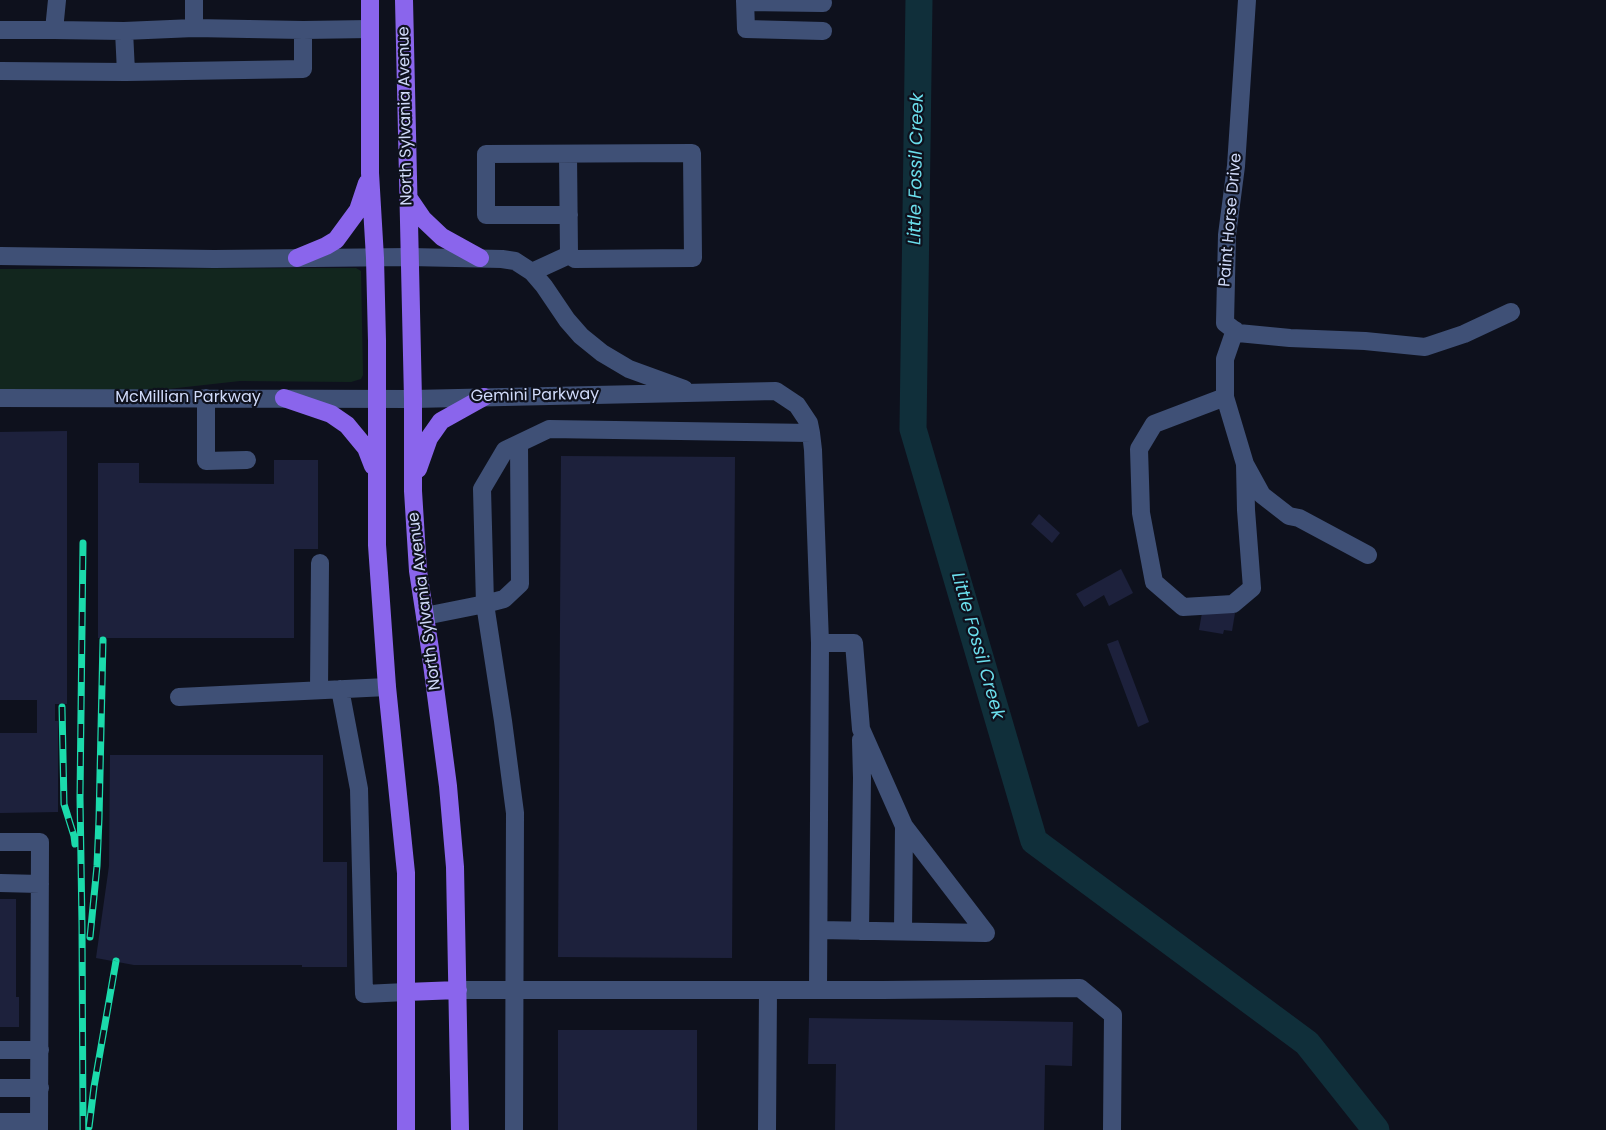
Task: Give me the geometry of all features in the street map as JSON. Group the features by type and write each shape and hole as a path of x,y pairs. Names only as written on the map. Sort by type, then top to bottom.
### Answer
{"main road":[{"name":"North Sylvania Avenue","path":"370,0 370,173 375,258 376,545 387,687 406,873 406,1130"},
{"name":"North Sylvania Avenue","path":"404,0 413,491 418,572 448,786 455,867 460,1130"},
{"path":"297,258 336,240 358,210 370,173"},
{"path":"408,197 423,219 442,237 480,258"},
{"path":"413,491 429,438 441,421 484,397"},
{"path":"284,398 330,414 347,425 366,448 377,475"},
{"path":"406,992 458,990"}],"street":[{"path":"54,30 57,0"},
{"path":"194,0 194,28"},
{"name":"Paint Horse Drive","path":"1235,330 1225,323 1227,235 1236,166 1247,0"},
{"path":"823,3 745,1 746,29 823,31"},
{"path":"0,30 124,32 194,28 370,29"},
{"path":"0,71 126,72 303,69 303,30"},
{"path":"124,32 126,72"},
{"path":"569,215 486,215 486,154 692,153 693,258 575,259 569,255"},
{"path":"568,154 569,255"},
{"path":"532,272 569,255"},
{"path":"0,256 214,259 375,258"},
{"name":"Gemini Parkway","path":"375,258 480,258 515,261 532,272 544,285 567,320 581,336 602,353 629,369 694,392"},
{"path":"1368,555 1299,518 1289,516 1262,495 1245,464 1225,397 1225,359 1235,330 1238,333 1280,337 1365,340 1425,347 1464,334 1511,312"},
{"name":"Gemini Parkway","path":"376,399 776,391 797,405 809,423 811,432"},
{"path":"1225,397 1154,424 1139,449 1141,513 1154,582 1183,607 1233,604 1252,588 1245,464"},
{"name":"McMillian Parkway","path":"0,398 376,399"},
{"path":"206,398 206,461 247,460"},
{"path":"514,1130 515,813 485,604 482,489 505,450 549,429 811,432 820,643 818,990"},
{"path":"425,616 504,599 520,584 519,444"},
{"path":"319,690 320,563"},
{"path":"820,643 854,643 861,729 860,931"},
{"path":"179,697 387,687"},
{"path":"340,688 358,789 364,994 406,992"},
{"path":"819,930 986,933 904,825 861,729"},
{"path":"903,931 904,825"},
{"path":"0,842 40,842 39,1126 0,1122"},
{"path":"0,883 40,884"},
{"path":"458,990 1080,988 1113,1015 1112,1130"},
{"path":"767,1130 768,990"},
{"path":"0,1050 40,1050"},
{"path":"0,1088 40,1088"}],"green space":[{"path":"356,268 361,271 363,375 361,379 351,382 240,381 141,392 0,391 0,269"}],"building":[{"path":"67,431 67,704 55,704 55,721 58,721 58,812 0,813 0,733 37,733 37,700 0,700 0,432"},
{"path":"561,456 735,457 732,958 558,957"},
{"path":"274,460 318,460 318,549 294,549 294,638 98,638 98,463 139,463 139,483 274,484"},
{"path":"1039,514 1060,533 1052,543 1031,524"},
{"path":"1121,569 1133,593 1109,606 1104,595 1084,607 1076,594"},
{"path":"1203,607 1235,613 1232,631 1224,630 1223,634 1199,630"},
{"path":"1118,640 1149,722 1138,727 1107,644"},
{"path":"110,755 323,755 323,862 347,862 347,967 134,965 96,958 109,866"},
{"path":"0,899 16,899 16,997 19,997 19,1027 0,1027"},
{"path":"809,1018 1073,1022 1072,1066 1045,1065 1044,1130 835,1130 836,1064 808,1064"},
{"path":"558,1030 697,1030 697,1130 558,1130"}],"waterway":[{"name":"Little Fossil Creek","path":"919,0 913,429 1034,841 1307,1043 1376,1130"}],"railway":[{"path":"83,543 80,797 83,1130"},
{"path":"90,937 97,866 103,640"},
{"path":"62,707 64,804 75,844"},
{"path":"89,1127 116,961"}]}
